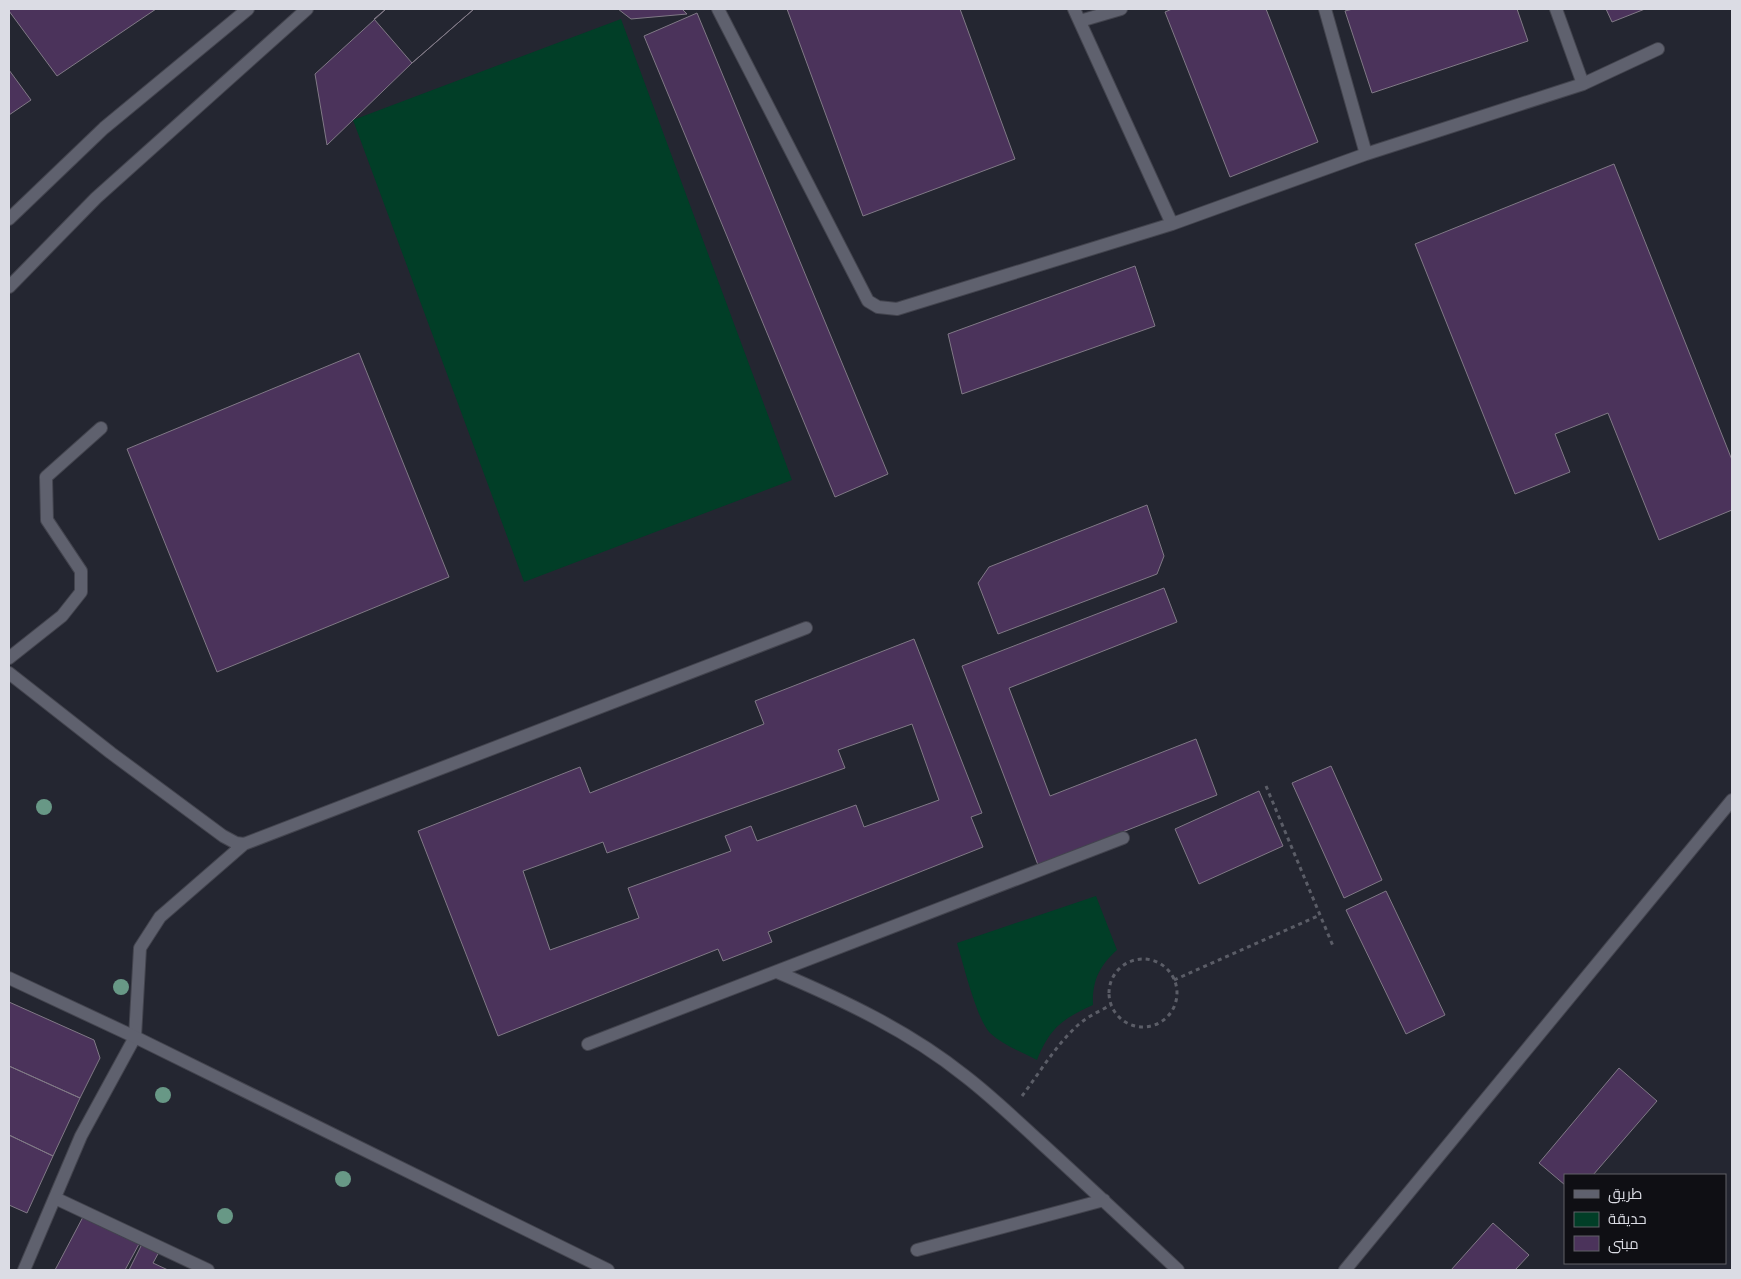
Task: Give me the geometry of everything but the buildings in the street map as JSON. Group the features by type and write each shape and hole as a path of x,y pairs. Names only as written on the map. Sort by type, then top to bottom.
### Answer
{"street":[{"path":"9,219 104,128 248,9"},
{"path":"9,286 96,198 307,9"},
{"path":"718,9 868,301 878,306 897,308 1172,224 1366,154 1583,84 1658,49"},
{"path":"1074,9 1172,224"},
{"path":"1080,21 1121,9"},
{"path":"1324,9 1366,154"},
{"path":"1556,9 1583,84"},
{"path":"9,658 62,616 81,592 81,571 47,520 46,477 101,428"},
{"path":"24,1270 81,1136 135,1037 140,948 160,917 244,844 806,628"},
{"path":"9,672 111,753 223,836 236,843 244,844"},
{"path":"1345,1270 1732,800"},
{"path":"588,1044 1123,838"},
{"path":"777,972 874,1017 921,1045 965,1076 1104,1200 1178,1270"},
{"path":"9,978 135,1037 608,1270"},
{"path":"55,1198 208,1270"},
{"path":"917,1250 1104,1200"}],"path":[{"path":"1266,786 1332,946"},
{"path":"1174,980 1320,915"},
{"path":"1134,960 1156,961 1166,967 1174,980 1177,998 1173,1009 1167,1017 1157,1024 1141,1026 1125,1022 1117,1015 1111,1005 1109,994 1111,983 1116,973 1124,965 1134,960"},
{"path":"1009,1114 1065,1038 1086,1019 1111,1005"}],"green space":[{"path":"621,19 792,480 524,582 353,120"},
{"path":"1096,896 1117,950 1101,968 1095,982 1093,1005 1073,1015 1058,1026 1047,1040 1037,1060 1001,1041 990,1033 985,1026 971,991 957,943"}]}
